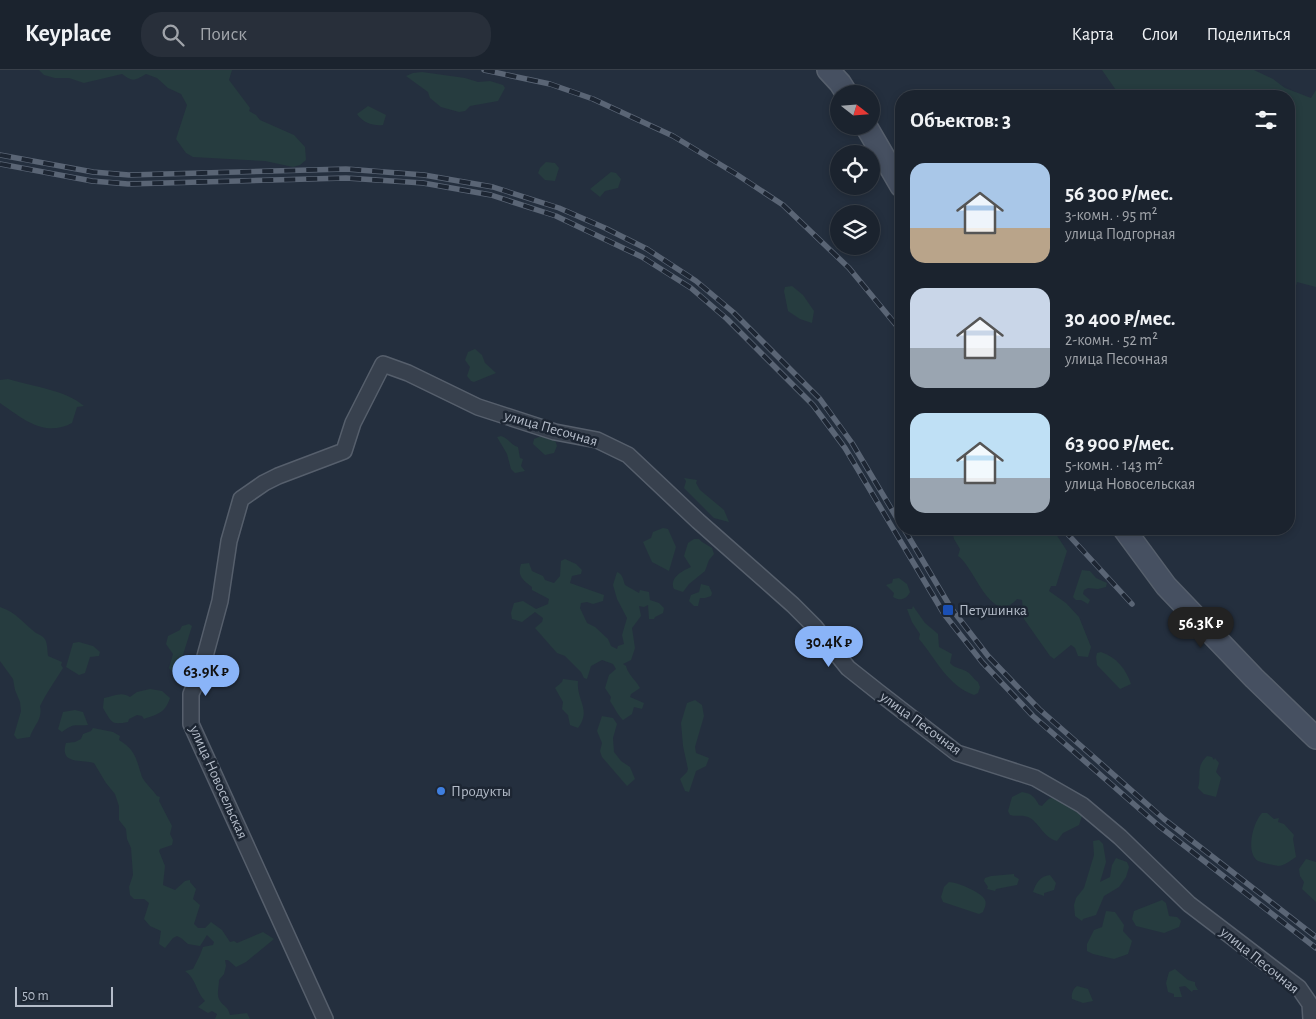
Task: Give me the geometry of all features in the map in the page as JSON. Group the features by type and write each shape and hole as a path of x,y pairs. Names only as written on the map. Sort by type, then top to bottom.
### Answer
{"main road":[{"path":"828,70 841,85"},
{"path":"871,135 895,176"},
{"path":"1128,535 1166,586 1254,678 1316,738"}],"street":[{"name":"улица Песочная","path":"353,423 383,364 408,373 478,407 555,432 597,440 628,455 698,521 793,605 814,626 848,668 877,692 958,753 1035,778 1082,805 1120,837 1189,904 1299,988 1311,1012"},
{"name":"улица Новосельская","path":"325,1019 192,724 191,694 200,671 220,601 229,541 241,499 278,476 344,451 353,423"}],"green space":[{"path":"39,70 232,70 229,80 250,108 249,111 260,120 294,135 305,147 306,160 300,165 293,167 265,161 193,157 186,153 176,139 187,105 181,94 168,88 157,78 146,74 136,79 131,79 122,74 84,83 69,78 55,78 44,75"},
{"path":"1102,70 1254,70 1290,90 1116,90"},
{"path":"422,72 465,78 478,82 490,81 503,85 505,88 498,101 470,106 465,111 459,112 441,107 430,98 428,92 406,76"},
{"path":"1316,90 1316,287 1297,282 1295,290 1295,92 1311,98"},
{"path":"368,106 386,115 383,125 368,123 359,117 357,114"},
{"path":"546,162 555,163 559,168 555,181 545,180 538,173"},
{"path":"611,172 616,173 621,179 618,188 605,191 600,197 590,189"},
{"path":"792,286 803,295 814,311 812,323 800,319 788,311 784,291 785,287"},
{"path":"475,349 482,355 485,363 496,373 474,382 467,376 470,367 465,360 468,352"},
{"path":"8,379 58,392 84,406 77,407 72,423 62,427 52,428 34,424 0,403 0,380"},
{"path":"544,435 555,440 557,446 554,453 545,455 533,444 534,439"},
{"path":"501,436 518,447 520,458 523,459 521,466 525,471 515,473 511,469 507,454 497,437"},
{"path":"684,478 697,480 696,483 700,490 724,510 729,522 714,518 684,488 686,481"},
{"path":"663,528 668,529 676,547 669,571 652,562 643,542 651,538 653,532"},
{"path":"953,535 1057,535 1067,551 1056,586 1051,586 1049,591 1066,603 1079,617 1091,647 1088,657 1078,656 1075,648 1071,645 1054,659 1050,656 1024,619 1022,600 1017,599 1008,606 999,606 991,601 958,556 960,549"},
{"path":"694,539 699,539 712,548 714,554 709,560 705,571 689,584 683,592 674,589 673,581 680,573 691,567 684,556 688,543"},
{"path":"565,559 576,564 582,570 581,574 572,576 570,583 604,595 603,601 593,604 581,603 580,608 587,623 595,627 608,639 611,646 617,649 618,646 624,644 622,635 627,618 617,599 613,585 617,572 622,576 625,585 639,593 640,590 649,592 650,600 659,603 664,608 663,613 654,619 649,619 648,605 644,607 639,606 641,616 632,628 635,648 631,660 623,664 640,688 631,694 630,697 644,703 642,709 634,707 632,714 623,720 610,701 611,697 605,688 609,675 616,669 613,664 602,660 591,666 587,679 584,678 581,672 565,656 557,653 535,628 542,622 543,618 535,612 522,622 512,619 511,613 514,603 523,601 536,609 548,604 549,599 532,590 532,587 520,575 521,564 529,563 532,571 543,576 545,580 554,583 560,576 561,561"},
{"path":"1082,570 1090,571 1096,578 1107,583 1106,587 1084,590 1083,594 1090,600 1088,604 1073,597"},
{"path":"899,578 907,584 910,592 907,597 898,599 893,597 894,593 886,585 892,583 893,579"},
{"path":"701,584 709,586 712,593 711,596 700,598 698,606 694,606 689,601 691,595 699,592"},
{"path":"913,606 925,623 938,634 939,647 952,654 950,663 967,671 978,682 980,687 978,693 974,695 965,691 950,679 919,639 920,634 912,622 907,609 912,609"},
{"path":"0,607 15,615 42,636 47,643 48,656 62,662 63,668 40,706 40,715 30,737 17,739 14,735 21,711 13,679 0,661"},
{"path":"189,624 192,626 178,671 174,674 169,668 173,654 166,644 168,636 180,630 182,626"},
{"path":"79,642 93,646 100,652 99,656 90,657 85,673 79,675 66,667 73,643"},
{"path":"1101,652 1120,664 1131,684 1120,689 1097,665 1097,653"},
{"path":"563,679 578,681 584,716 578,728 570,725 568,715 562,709 563,702 555,688"},
{"path":"150,689 162,691 170,698 166,707 153,716 144,719 142,716 137,715 129,719 128,722 115,723 110,720 103,708 104,698 121,694 130,697 137,692"},
{"path":"695,700 702,705 704,716 695,747 696,753 709,758 706,766 696,771 689,792 685,791 680,779 688,769 681,723 687,703"},
{"path":"75,710 83,712 88,725 72,726 62,732 58,729 63,712"},
{"path":"602,716 613,718 617,724 613,738 614,752 621,761 630,767 635,779 627,786 602,757 600,751 602,743 597,731"},
{"path":"93,728 113,732 120,736 119,740 129,747 135,756 143,779 160,797 159,801 172,826 170,834 173,840 172,845 159,851 165,866 163,885 175,890 185,881 190,880 196,889 193,899 200,905 194,924 198,928 205,928 211,922 222,930 230,942 234,941 237,943 263,932 274,939 246,962 236,967 228,960 225,960 224,974 219,980 219,999 230,1015 247,1013 250,1019 215,1019 217,1014 212,1011 208,1013 198,1007 205,1001 192,977 185,971 193,969 203,947 213,945 214,942 207,935 200,946 188,944 177,936 165,948 159,944 161,931 150,926 144,919 149,903 144,899 134,899 130,895 129,887 133,875 131,848 127,839 126,829 119,820 119,806 115,794 94,763 73,760 66,755 66,743 81,739 83,734 91,731"},
{"path":"1207,756 1212,757 1214,760 1215,758 1219,763 1216,772 1221,778 1216,797 1204,794 1198,788 1200,767"},
{"path":"1022,792 1032,796 1042,806 1052,798 1063,803 1082,816 1079,825 1063,833 1057,841 1048,837 1030,818 1010,815 1008,811 1012,797"},
{"path":"1262,813 1267,813 1274,819 1279,818 1278,822 1284,824 1294,835 1296,857 1283,865 1278,866 1258,861 1254,857 1251,845 1253,830"},
{"path":"1099,840 1103,844 1106,862 1100,882 1110,877 1112,865 1116,858 1127,862 1129,867 1126,877 1119,887 1104,896 1096,915 1082,921 1075,916 1074,905 1076,898 1084,888 1094,855 1093,841"},
{"path":"1306,859 1316,862 1316,902 1302,889 1304,882 1300,876 1299,869"},
{"path":"1014,874 1019,879 1017,885 996,889 995,891 987,889 988,887 984,881 985,878"},
{"path":"1050,875 1056,883 1054,890 1044,893 1044,896 1033,892 1039,880"},
{"path":"949,882 969,888 980,894 986,903 983,912 979,914 943,902 941,897 944,887"},
{"path":"1162,900 1166,903 1169,916 1177,917 1181,921 1179,927 1164,933 1136,926 1132,919 1134,911"},
{"path":"1106,911 1115,912 1124,925 1123,931 1132,941 1128,954 1114,959 1087,951 1087,944 1094,930 1102,927"},
{"path":"1175,969 1188,980 1195,982 1198,990 1193,990 1192,992 1185,986 1179,987 1182,997 1174,997 1174,994 1168,992 1166,983 1169,972"},
{"path":"1077,986 1088,989 1093,1001 1083,1003 1072,999 1074,989"}],"railway":[{"path":"484,70 550,84 593,99 673,136 736,174 783,205 849,268 895,324"},
{"path":"0,155 93,172 129,175 346,169 424,175 493,187 559,208 647,249 696,281 733,312 820,399 852,443 895,515"},
{"path":"0,164 92,181 128,184 346,178 423,183 491,195 556,216 642,257 691,288 727,319 813,405 845,448 895,532"},
{"path":"897,535 944,614 982,662 1033,716 1159,826 1316,948"},
{"path":"908,535 951,608 988,656 1039,709 1164,819 1316,937"},
{"path":"1069,535 1132,604"}],"place":[{"name":"Петушинка","path":"948,610"},
{"name":"Продукты","path":"441,791"}]}
